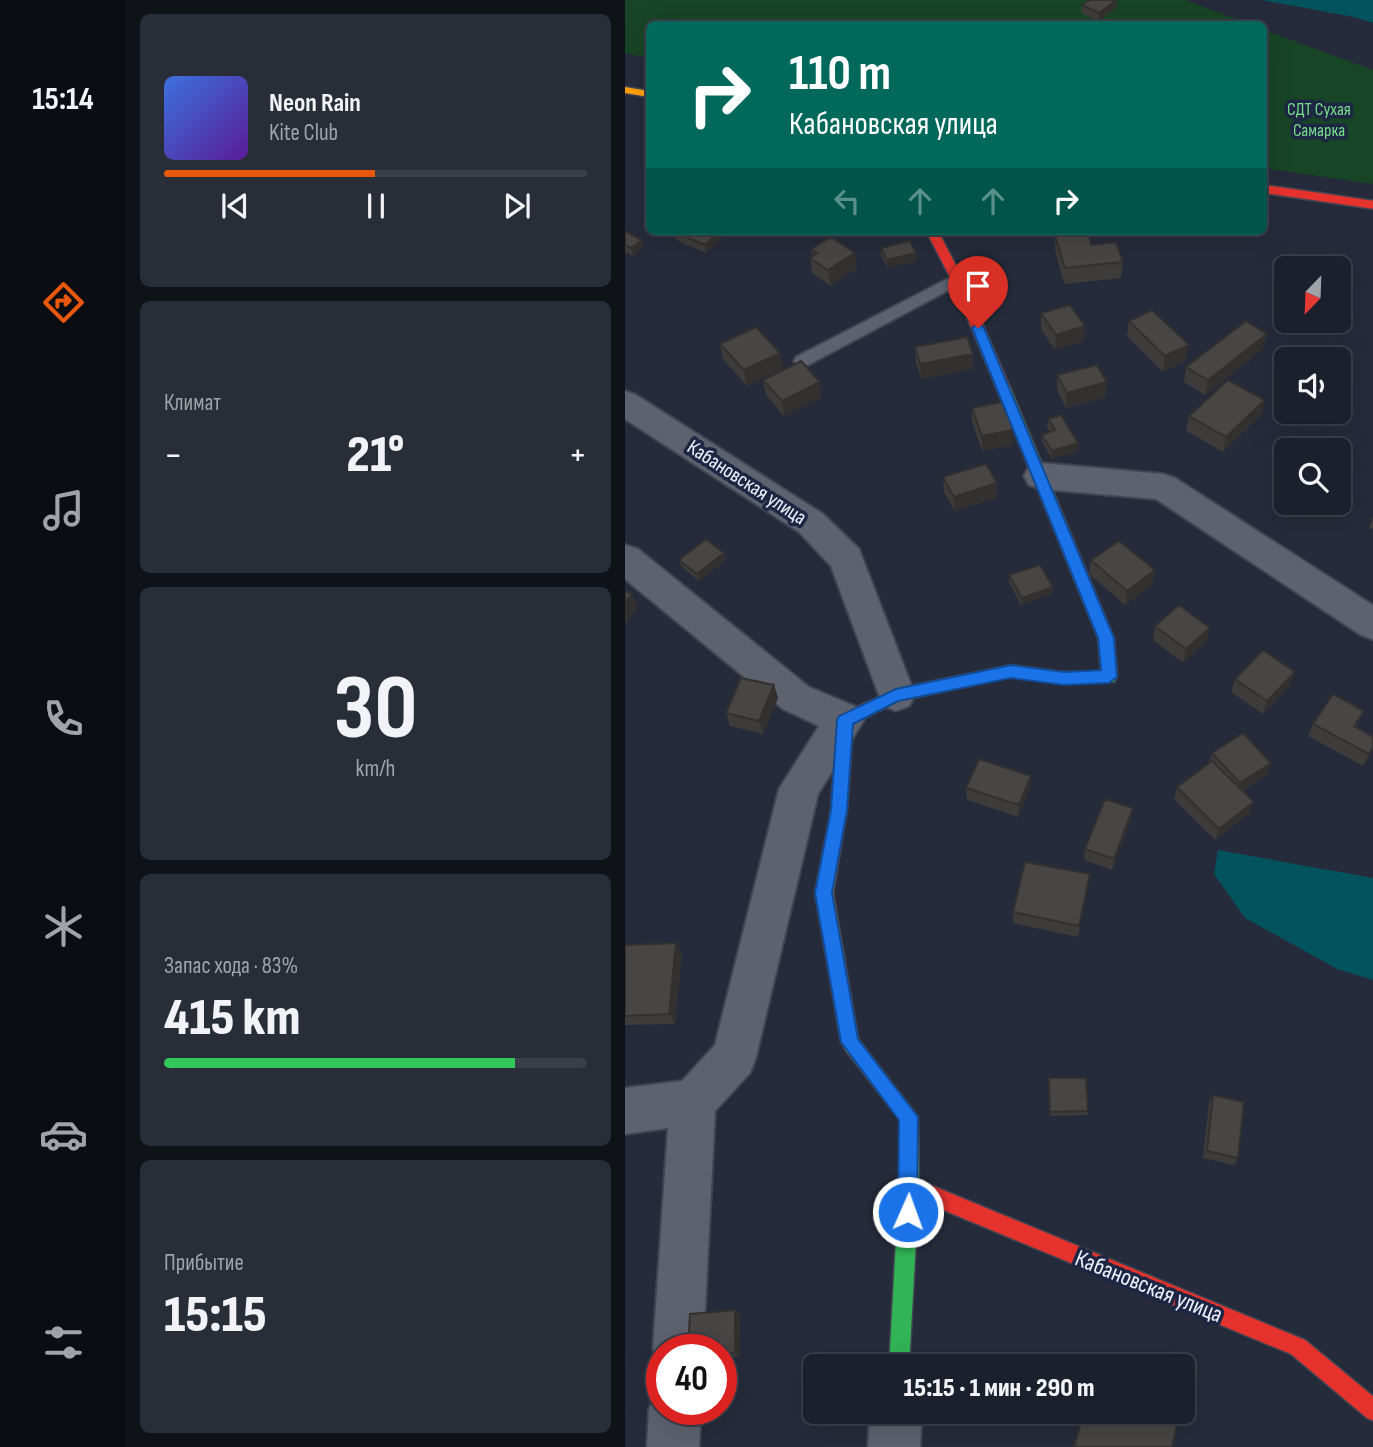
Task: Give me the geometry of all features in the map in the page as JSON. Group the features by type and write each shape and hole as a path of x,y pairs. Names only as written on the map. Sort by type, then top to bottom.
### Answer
{"street":[{"path":"625,90 646,94"},
{"path":"1267,188 1373,205"},
{"path":"679,1334 693,1102 734,1057 799,789 845,720 896,695 1011,671 1064,678 1109,677 1106,638 1041,475 957,279 934,235"},
{"name":"Кабановская улица","path":"625,403 811,523 846,559 896,695"},
{"path":"1041,475 1163,487 1373,625"},
{"path":"625,559 796,698 845,720"},
{"path":"845,720 839,810 824,893 850,1042 909,1117 909,1186 900,1354"},
{"path":"625,1111 693,1102"},
{"name":"Кабановская улица","path":"909,1186 1298,1347 1373,1411"},
{"path":"894,1447 895,1424"},
{"path":"673,1447 674,1425"}],"lane":[{"path":"802,361 957,279"}],"green space":[{"path":"625,0 1185,0 1242,21 646,21 646,57 625,53"},
{"name":"СДТ Сухая Самарка","path":"1267,31 1373,70 1373,184 1267,168"}],"shaded area":[{"path":"1262,0 1373,0 1373,23 1354,17"},
{"path":"1218,850 1373,878 1373,980 1337,969 1245,918 1214,874"}],"building":[{"path":"1089,0 1117,0 1099,13 1082,5"},
{"path":"625,231 642,240 631,248 625,245"},
{"path":"681,235 716,235 705,245"},
{"path":"1055,235 1089,235 1091,245 1116,242 1123,262 1065,268"},
{"path":"831,237 855,253 828,270 810,258 817,253 811,249"},
{"path":"910,241 916,253 887,260 881,248"},
{"path":"1070,305 1085,326 1056,335 1041,313"},
{"path":"1152,310 1189,345 1165,356 1129,321"},
{"path":"1246,321 1267,334 1208,380 1186,367"},
{"path":"756,327 780,353 744,370 720,344"},
{"path":"967,337 973,354 920,364 915,347"},
{"path":"801,361 820,382 782,401 763,380"},
{"path":"1097,365 1107,382 1067,393 1057,375"},
{"path":"1228,380 1265,400 1226,437 1189,416"},
{"path":"1002,402 1013,430 982,436 972,408"},
{"path":"1061,415 1078,443 1052,451 1042,435 1055,430 1048,419"},
{"path":"986,464 997,483 954,497 943,477"},
{"path":"706,539 724,553 697,574 679,560"},
{"path":"1119,541 1155,570 1127,591 1091,560"},
{"path":"1040,565 1053,587 1022,598 1009,575"},
{"path":"625,591 632,593 625,604"},
{"path":"1179,605 1210,628 1186,649 1155,626"},
{"path":"1263,650 1295,672 1267,701 1235,679"},
{"path":"741,678 774,685 759,721 726,713"},
{"path":"1333,694 1364,711 1354,726 1373,737 1373,747 1369,754 1313,724"},
{"path":"1243,733 1271,763 1240,783 1212,753"},
{"path":"979,759 1031,776 1019,805 966,788"},
{"path":"1212,761 1254,802 1219,829 1177,787"},
{"path":"1105,799 1133,808 1114,859 1085,849"},
{"path":"1025,862 1090,874 1079,926 1013,912"},
{"path":"676,943 669,1014 625,1016 625,945"},
{"path":"1049,1078 1086,1078 1088,1111 1050,1112"},
{"path":"1213,1095 1244,1102 1238,1158 1207,1151"},
{"path":"735,1310 735,1334 689,1334 690,1314"},
{"path":"1081,1424 1177,1424 1172,1447 1074,1447"}],"traffic: fast":[{"path":"1003,387 1106,638 1109,677 1089,677"},
{"path":"853,1046 909,1117 909,1186 900,1354"}],"traffic: slow":[{"path":"625,90 646,94"},
{"path":"853,1046 850,1042 824,893 839,810 845,720 896,695 1011,671 1064,678 1089,677"}],"traffic: jam":[{"path":"1267,189 1374,205"},
{"path":"934,235 957,279 1003,387"},
{"path":"909,1186 1298,1347 1374,1411"}],"route":[{"path":"908,1212 909,1117 850,1042 824,893 839,810 845,720 896,695 1011,671 1064,678 1109,677 1106,638 1041,475 978,328"}]}
